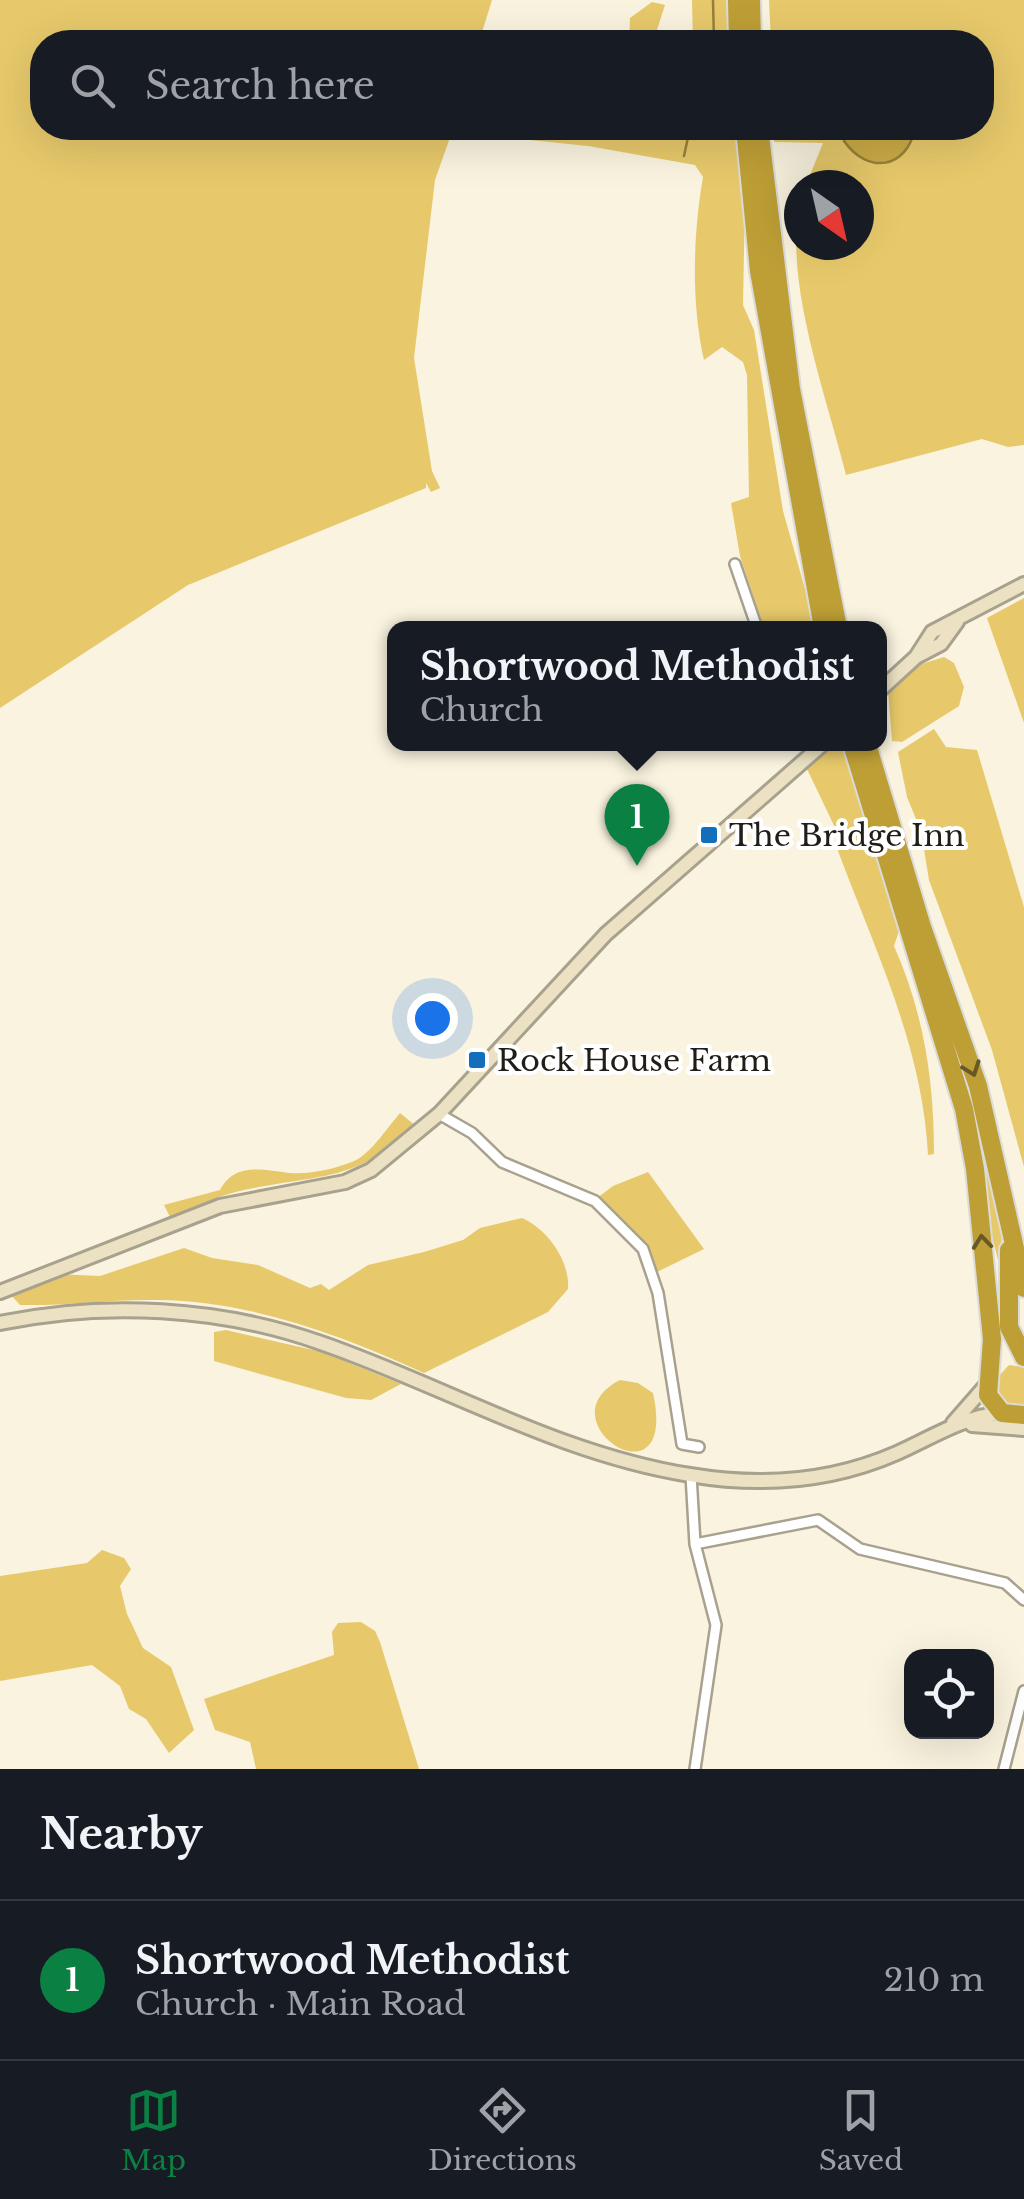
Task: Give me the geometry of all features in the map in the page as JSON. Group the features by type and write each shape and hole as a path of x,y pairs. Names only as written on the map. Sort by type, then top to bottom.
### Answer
{"highway":[{"path":"736,0 737,30"},
{"path":"750,0 751,30"},
{"path":"745,140 759,270 822,621"},
{"path":"761,140 792,390 837,621"},
{"path":"854,751 964,1109 975,1169 992,1339 990,1400 1002,1412 1024,1415"},
{"path":"869,751 922,928 978,1086 1024,1288"},
{"path":"989,1380 1003,1363 1024,1359 1009,1327 1008,1209"}],"main road":[{"path":"887,683 916,656 941,644 958,620 1024,584"},
{"path":"0,1292 220,1206 345,1182 403,1148 606,934 811,751"},
{"path":"0,1322 103,1310 174,1313 256,1326 321,1343 584,1450 691,1475 762,1482 825,1476 877,1461 952,1424 1002,1412"},
{"path":"952,1424 989,1380"},
{"path":"920,1441 979,1424 1024,1429"}],"street":[{"path":"736,564 755,621"},
{"path":"439,1114 472,1134 502,1162 595,1201 642,1249 658,1293 682,1444 699,1447"},
{"path":"691,1475 694,1544 716,1624 695,1769"},
{"path":"694,1544 818,1520 851,1545 1006,1583 1024,1600"},
{"path":"1004,1769 1024,1691"}],"shaded area":[{"path":"0,0 492,0 483,30 30,30 30,140 449,140 435,180 414,358 432,471 440,488 431,492 426,483 426,488 188,585 0,708"},
{"path":"692,0 726,0 728,30 693,30"},
{"path":"769,0 1024,0 1024,445 1008,447 982,439 846,475 810,343 797,260 874,260 874,170 812,170 823,143 774,140 994,140 994,30 770,30"},
{"path":"652,2 665,5 657,30 630,30 630,18"},
{"path":"530,140 737,140 745,198 743,305 754,330 783,511 814,621 762,621 740,556 731,503 749,497 747,375 743,362 722,347 704,360 695,269 703,177 695,165"},
{"path":"912,140 904,152 886,163 864,159 844,141"},
{"path":"1024,598 1024,723 987,618"},
{"path":"944,657 954,663 964,687 959,706 902,742 892,741 888,690 915,666"},
{"path":"934,729 946,747 977,750 1024,907 1024,1167 992,1050 929,880 921,831 907,797 898,752"},
{"path":"825,751 846,751 899,931 894,946 920,1022 932,1100 934,1154 928,1155 917,1076 895,1000 838,851 841,840 807,769"},
{"path":"863,751 974,1095 1002,1214 1001,1271"},
{"path":"400,1113 416,1126 374,1158 355,1167 235,1192 170,1217 164,1205 220,1190 233,1175 242,1172 305,1173 351,1162 369,1150"},
{"path":"648,1172 704,1249 657,1272 641,1241 597,1198 613,1186"},
{"path":"522,1218 555,1247 565,1267 568,1289 548,1312 424,1373 328,1333 227,1306 158,1300 20,1305 11,1295 55,1274 100,1276 184,1248 212,1258 258,1265 310,1288 321,1284 329,1290 368,1265 424,1252 463,1240 480,1228"},
{"path":"226,1330 322,1352 401,1384 371,1400 346,1398 214,1361 214,1332"},
{"path":"1009,1365 1024,1367 1024,1406 1009,1408 998,1401 994,1381"},
{"path":"620,1380 638,1383 653,1393 656,1428 648,1447 633,1452 616,1446 602,1433 595,1416 600,1397"},
{"path":"102,1550 124,1558 131,1569 120,1586 127,1614 143,1648 171,1667 194,1730 169,1753 146,1719 129,1709 120,1686 92,1665 0,1681 0,1576 87,1563"},
{"path":"361,1622 375,1631 380,1642 419,1769 256,1769 250,1742 215,1730 204,1699 334,1655 332,1632 338,1623"}],"waterway":[{"path":"713,0 714,30"},
{"path":"684,156 687,140"}],"place":[{"name":"The Bridge Inn","path":"709,835"},
{"name":"Shortwood Methodist","path":"637,866"},
{"name":"Rock House Farm","path":"477,1060"}]}
